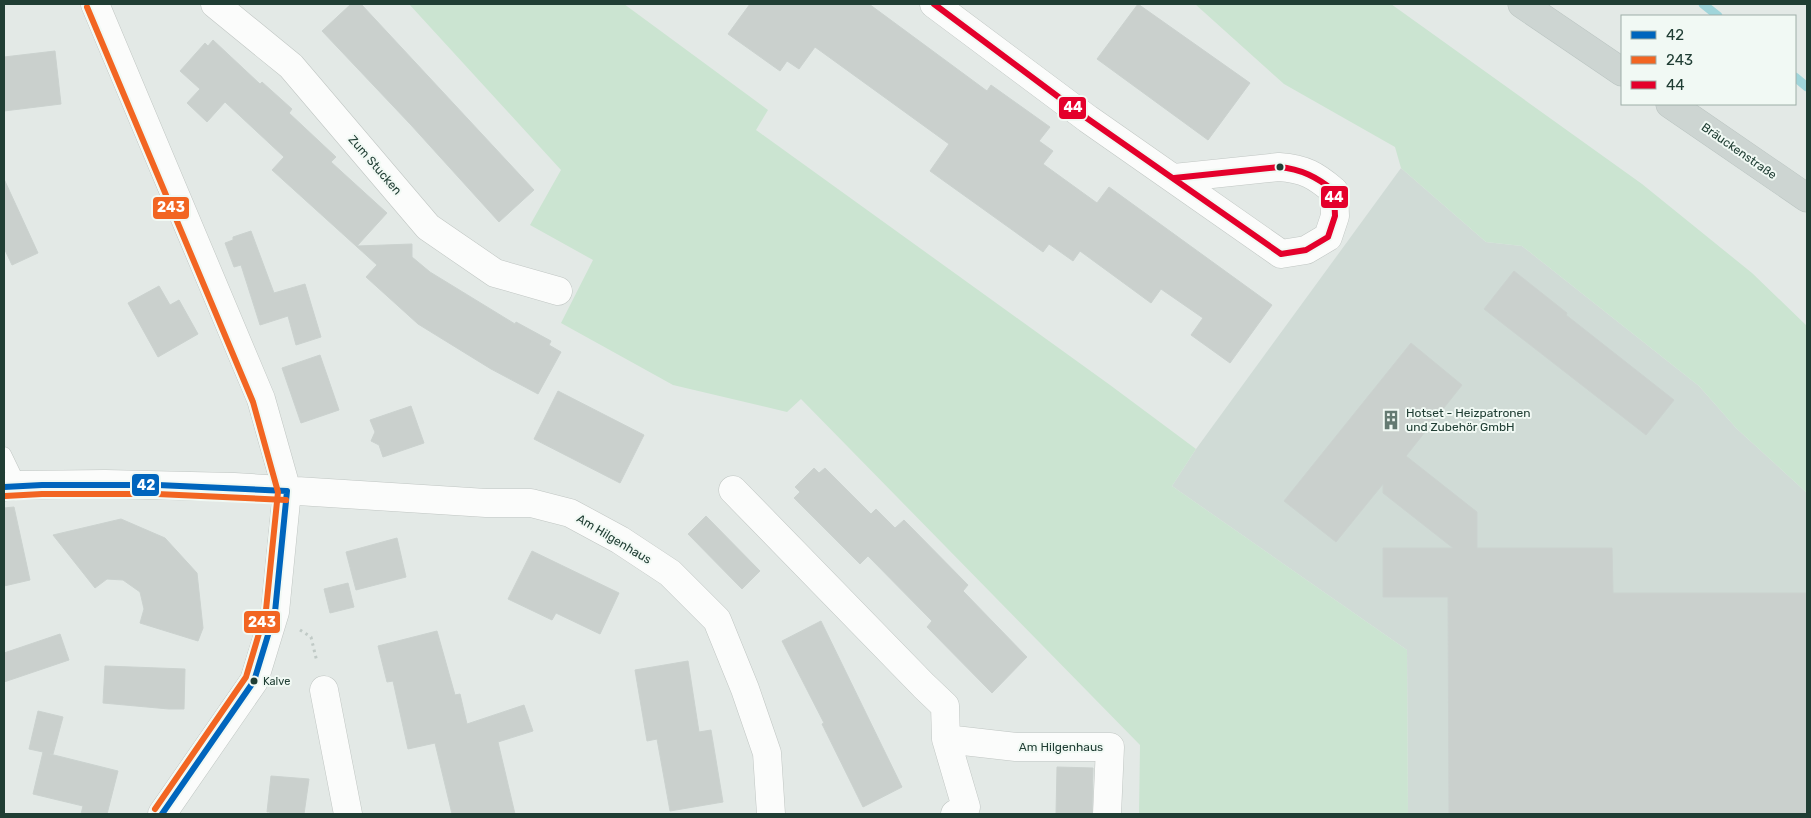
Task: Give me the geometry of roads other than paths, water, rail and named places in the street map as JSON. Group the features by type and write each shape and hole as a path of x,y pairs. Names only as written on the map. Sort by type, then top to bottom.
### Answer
{"main road":[{"path":"1522,4 1621,71"},
{"name":"Bräuckenstraße","path":"1671,105 1807,198"}],"street":[{"path":"94,4 261,399 287,491 275,612 254,681 162,814"},
{"name":"Zum Stucken","path":"215,4 291,66 428,227 495,273 558,291"},
{"path":"934,4 1088,118 1281,254 1306,250 1328,238 1335,216 1334,191 1316,176 1294,168 1279,167 1174,178"},
{"name":"Am Hilgenhaus","path":"11,486 157,485 234,487 486,503 531,503 570,513 620,540 670,573 717,620 745,689 767,753 770,814"},
{"path":"733,490 924,686 946,706 946,739 963,812"},
{"path":"324,690 348,814"},
{"name":"Am Hilgenhaus","path":"946,739 1016,747 1110,747 1108,814"}],"lane":[{"path":"4,454 11,486"}],"waterway":[{"path":"1703,4 1717,15"},
{"path":"1796,78 1807,87"}],"place":[{"name":"Hotset - Heizpatronen und Zubehör GmbH","path":"1391,420"},
{"name":"Kalve","path":"254,681"}]}
